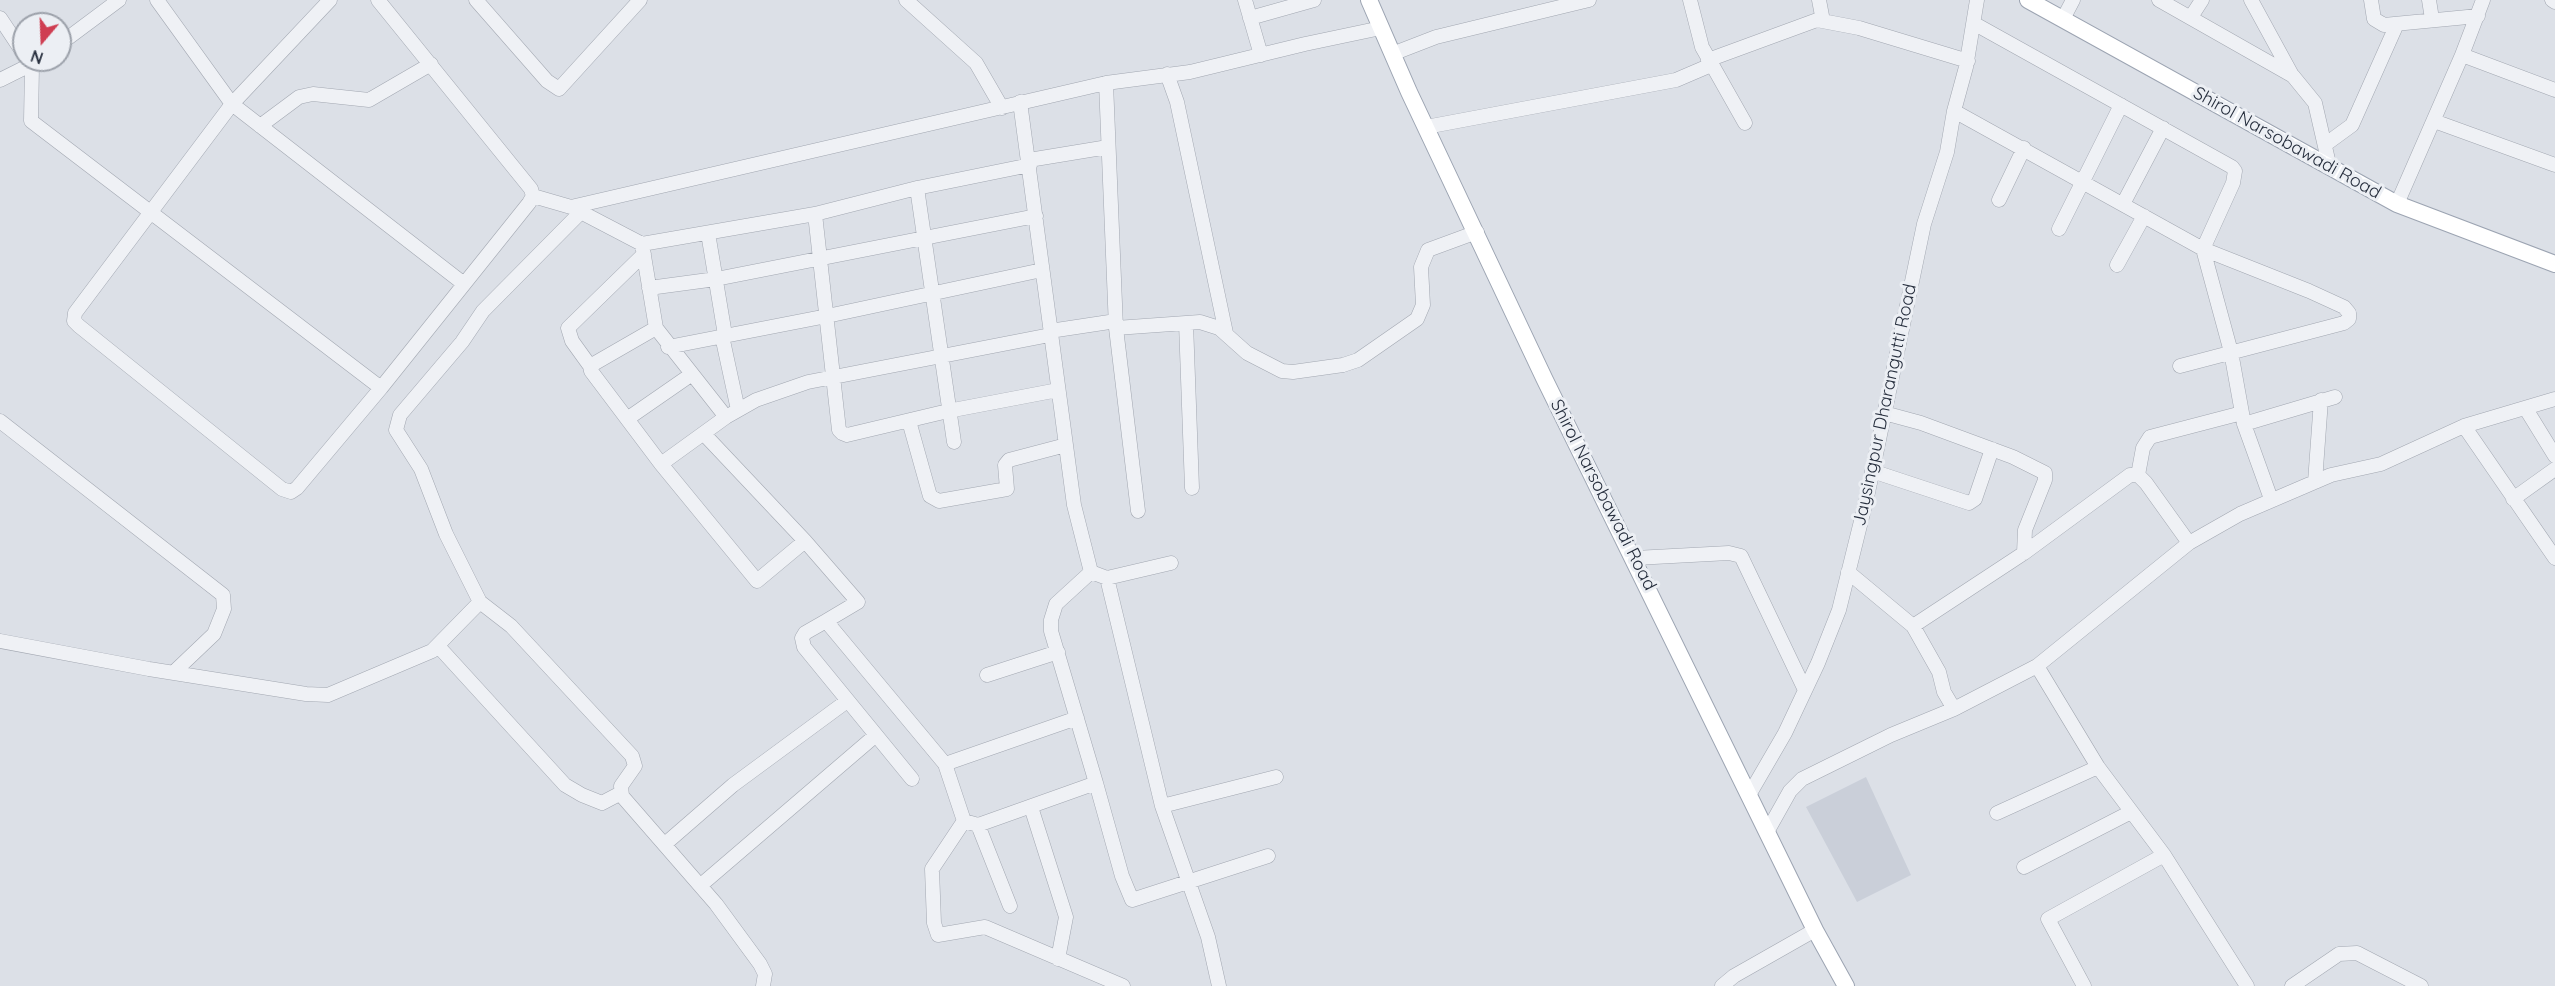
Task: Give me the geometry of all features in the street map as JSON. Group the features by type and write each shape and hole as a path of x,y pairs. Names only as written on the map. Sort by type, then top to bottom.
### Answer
{"main road":[{"name":"Shirol Narsobawadi Road","path":"1369,0 1392,54 1544,378 1635,558 1815,930 1846,986"},
{"name":"Shirol Narsobawadi Road","path":"2028,0 2329,164 2397,204 2555,264"}],"street":[{"path":"72,35 119,0"},
{"path":"157,0 232,104 464,284"},
{"path":"330,0 232,104 75,314 74,321 282,489 291,492 297,488 381,388 530,203 533,195 531,189 378,0"},
{"path":"477,0 547,81 559,89 640,0"},
{"path":"906,0 976,63 1002,108"},
{"path":"1245,0 1261,55"},
{"path":"1250,18 1314,0"},
{"path":"1392,54 1436,38 1588,0"},
{"path":"1690,0 1702,47 1745,123"},
{"path":"1819,0 1823,21"},
{"name":"Jaysingpur Dharangutti Road","path":"1749,795 1785,733 1839,610 1872,471 1924,224 1947,152 1954,111 1968,61 1977,0"},
{"path":"2063,19 2073,0"},
{"path":"2159,0 2293,76"},
{"path":"2191,17 2202,0"},
{"path":"2251,0 2293,76 2315,103 2329,164"},
{"path":"2371,0 2377,23 2397,24 2478,16"},
{"path":"2429,0 2432,19"},
{"path":"2397,204 2463,55 2483,0"},
{"path":"0,18 12,34"},
{"path":"1426,127 1676,80 1710,63 1804,24 1823,21 1859,28 1968,61"},
{"path":"1975,24 2232,166 2235,171 2233,183 2203,249 2231,352 2243,418 2271,499"},
{"path":"2325,144 2352,126 2397,24"},
{"path":"763,986 765,974 760,964 701,885 621,793 621,786 635,766 632,756 511,626 480,602 446,534 421,469 396,430 397,420 462,342 483,311 576,209 797,153 1002,108 1020,102 1106,83 1190,72 1381,28"},
{"path":"2463,55 2555,90"},
{"path":"260,126 299,97 313,94 369,100 431,64"},
{"path":"31,72 31,121 381,388"},
{"path":"1167,74 1180,113 1226,333"},
{"path":"1106,83 1116,325 1138,511"},
{"path":"1020,102 1074,505 1091,572"},
{"path":"2059,229 2121,105"},
{"path":"1954,111 2203,249 2309,291 2344,307 2349,313 2349,319 2344,323 2180,366"},
{"path":"2434,121 2555,165"},
{"path":"2123,204 2163,128"},
{"path":"806,540 757,581 661,464 591,371 590,366 572,341 568,328 643,249 708,232 815,214 1029,162 1108,147"},
{"path":"1999,200 2024,148"},
{"path":"917,188 954,442"},
{"path":"533,195 576,209 643,249"},
{"path":"815,214 835,377 839,430 842,434 847,435 948,411 1058,390"},
{"path":"649,288 716,279 1036,216"},
{"path":"2117,265 2144,216"},
{"path":"708,232 724,336 732,414"},
{"path":"661,464 756,400 808,382 1050,333 1116,325 1200,322 1219,328 1247,353 1282,371 1327,368 1358,360 1413,322 1421,313 1421,267 1428,250 1476,232"},
{"path":"643,249 656,328 692,374 732,414"},
{"path":"668,346 827,316 1042,270"},
{"path":"1186,323 1192,488"},
{"path":"590,366 656,328"},
{"path":"627,419 692,374"},
{"path":"2189,543 2138,475 2143,448 2150,437 2328,398 2315,482"},
{"path":"1767,832 1790,791 1802,779 1891,735 1954,710 2037,666 2189,543 2271,499 2331,475 2381,464 2464,426 2555,399"},
{"path":"2526,409 2555,456"},
{"path":"1884,413 1921,423 1992,449 2045,473 2045,480 2025,530 2024,553"},
{"path":"0,421 223,595 224,609 214,634 173,673"},
{"path":"909,421 930,496 939,501 1007,489 1005,465 1009,460 1066,445"},
{"path":"2464,426 2512,499 2555,558"},
{"path":"704,434 806,540 858,602 806,633 803,643 847,701 912,779"},
{"path":"1872,471 1969,503 1975,499 1992,449"},
{"path":"2512,499 2555,469"},
{"path":"1913,626 2024,553 2130,475 2138,475"},
{"path":"1635,558 1729,553 1741,556 1745,560 1805,690"},
{"path":"1091,572 1107,578 1171,563"},
{"path":"1091,572 1056,604 1052,611 1052,631 1122,876 1132,900 1152,895 1187,880 1268,856"},
{"path":"1848,572 1913,626 1939,672 1944,692 1954,710"},
{"path":"1107,578 1162,806 1208,937 1219,986"},
{"path":"0,641 173,673 306,694 328,695 420,657 438,646 480,602"},
{"path":"826,621 945,764 964,821"},
{"path":"438,646 565,785 595,802 608,801 621,793"},
{"path":"987,675 1058,652"},
{"path":"2037,666 2098,767 2164,855 2247,986"},
{"path":"664,844 733,784 847,701"},
{"path":"945,764 1077,718"},
{"path":"701,885 876,735"},
{"path":"1997,813 2098,767"},
{"path":"1162,806 1276,777"},
{"path":"964,821 978,825 1096,783"},
{"path":"1030,807 1066,918 1058,959"},
{"path":"2024,867 2131,812"},
{"path":"964,821 932,869 934,923 938,935 985,927 1124,986"},
{"path":"978,825 1011,906"},
{"path":"2084,986 2048,919 2164,855"},
{"path":"1722,986 1734,976 1815,930"},
{"path":"2292,986 2339,954 2357,953 2421,986"}],"shaded area":[{"path":"1866,777 1911,875 1857,902 1806,807"}]}
